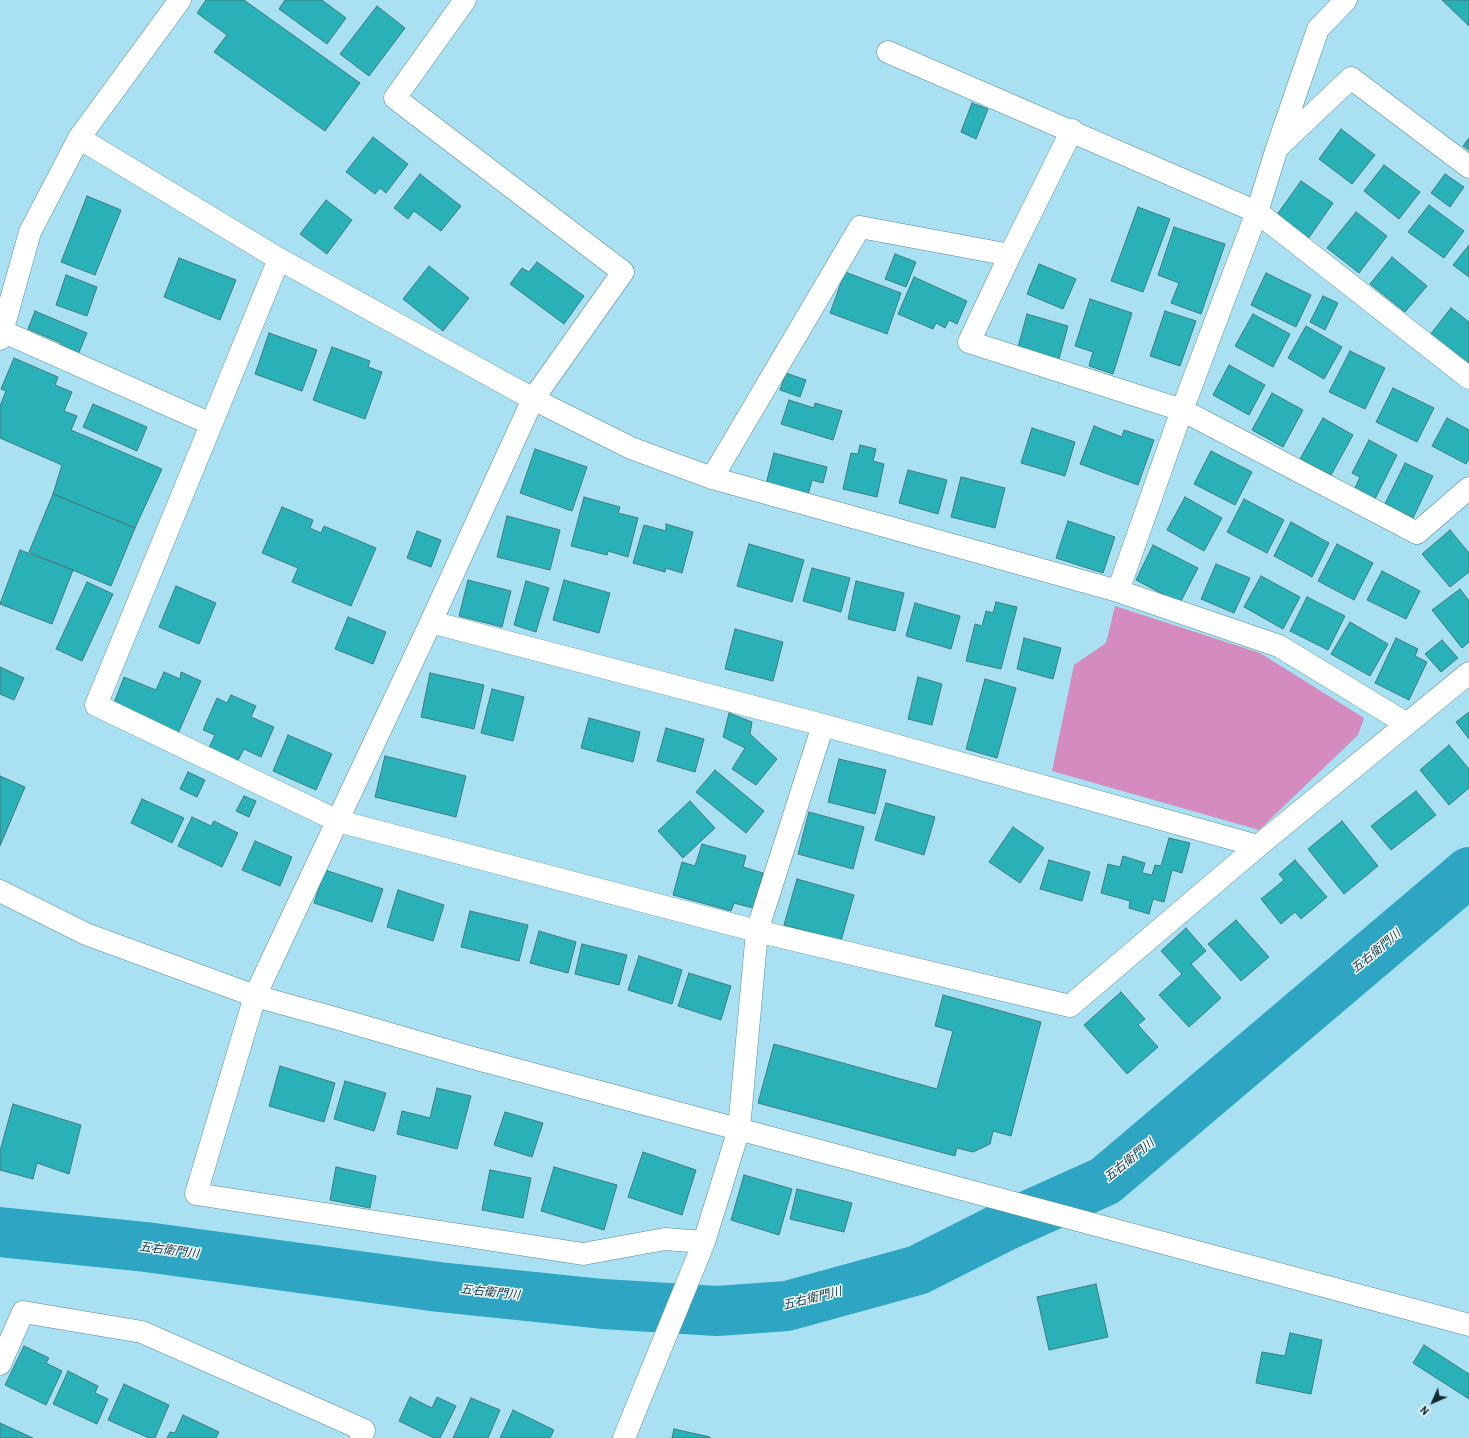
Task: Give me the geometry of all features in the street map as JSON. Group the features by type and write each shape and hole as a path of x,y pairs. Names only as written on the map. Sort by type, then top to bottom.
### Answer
{"street":[{"path":"180,0 79,138 30,232 1,335 211,424"},
{"path":"465,0 396,98 623,272 533,399 431,622 255,996 196,1194 583,1254 665,1239 704,1242"},
{"path":"1118,591 1182,410 1257,212 1277,148 1318,29 1346,0"},
{"path":"888,52 1072,130 1257,212 1469,378"},
{"path":"1277,148 1350,78 1469,167"},
{"path":"1072,130 969,342 1182,410 1417,533 1469,488"},
{"path":"79,138 279,259 533,399 631,448 712,478 1118,591 1279,646 1407,724"},
{"path":"712,478 860,227 1010,255"},
{"path":"279,259 96,705 338,820 757,930 1070,1006 1258,846 1469,673"},
{"path":"431,622 823,725 1258,846"},
{"path":"624,1438 704,1242 739,1129 757,930 823,725"},
{"path":"0,891 86,934 255,996 480,1060 1469,1325"},
{"path":"0,1364 23,1312 142,1332 364,1430 361,1438"}],"shaded area":[{"path":"1115,606 1260,653 1364,718 1358,735 1259,830 1052,771 1074,665 1106,643"}],"building":[{"path":"206,0 244,0 360,83 325,131 214,52 227,35 197,13"},
{"path":"285,0 322,0 346,18 327,44 279,9"},
{"path":"1442,0 1469,0 1469,26"},
{"path":"377,6 405,28 369,76 340,54"},
{"path":"972,103 988,109 976,139 961,132"},
{"path":"1341,129 1375,155 1352,184 1319,159"},
{"path":"373,137 408,164 386,193 380,188 375,194 346,172"},
{"path":"1469,138 1469,150 1463,146"},
{"path":"1384,165 1420,192 1399,219 1364,191"},
{"path":"420,174 461,206 441,231 414,211 408,219 394,208"},
{"path":"1445,174 1464,187 1450,207 1431,193"},
{"path":"1301,181 1333,203 1308,239 1276,216"},
{"path":"87,196 121,210 95,275 61,262"},
{"path":"326,200 352,220 327,254 300,234"},
{"path":"1429,205 1464,231 1444,258 1408,232"},
{"path":"1138,207 1170,219 1143,292 1111,281"},
{"path":"1356,212 1387,236 1359,273 1327,248"},
{"path":"1174,227 1225,244 1201,314 1171,303 1179,283 1158,275"},
{"path":"1469,245 1469,277 1453,265"},
{"path":"895,254 916,262 906,287 885,279"},
{"path":"1392,257 1427,286 1405,312 1370,284"},
{"path":"179,258 236,280 220,320 164,297"},
{"path":"537,262 584,296 564,324 510,284 522,268 529,272"},
{"path":"1039,264 1076,279 1063,309 1027,294"},
{"path":"429,266 469,298 443,331 403,299"},
{"path":"845,272 901,293 887,334 830,313"},
{"path":"1266,273 1311,295 1296,327 1251,305"},
{"path":"66,275 97,287 87,316 56,305"},
{"path":"914,277 967,301 957,324 949,320 945,328 936,323 933,329 898,314"},
{"path":"1323,296 1338,303 1325,330 1310,322"},
{"path":"1090,299 1132,313 1113,374 1089,366 1093,352 1075,346"},
{"path":"1451,308 1469,322 1469,365 1430,335"},
{"path":"35,311 87,333 77,357 59,350 61,343 28,329"},
{"path":"1165,311 1196,321 1180,366 1150,356"},
{"path":"1027,314 1068,326 1059,359 1018,347"},
{"path":"1253,314 1290,334 1273,367 1235,346"},
{"path":"1306,326 1342,347 1324,379 1288,358"},
{"path":"269,333 317,350 302,391 255,374"},
{"path":"332,347 370,361 368,367 382,372 365,419 313,400"},
{"path":"1350,351 1385,368 1365,409 1329,392"},
{"path":"14,358 58,377 55,385 72,392 64,411 77,416 71,430 162,469 135,528 53,494 62,465 0,438 0,406 6,391 1,389"},
{"path":"1229,365 1265,385 1249,415 1213,395"},
{"path":"786,373 806,380 800,397 780,390"},
{"path":"1393,388 1434,408 1417,442 1376,422"},
{"path":"1272,393 1303,410 1283,447 1252,430"},
{"path":"789,400 814,408 815,403 842,411 833,440 781,424"},
{"path":"93,404 147,427 137,451 83,427"},
{"path":"1323,418 1353,435 1331,475 1300,459"},
{"path":"1447,418 1469,430 1469,459 1466,464 1432,446"},
{"path":"1094,426 1122,437 1124,430 1154,440 1138,485 1080,464"},
{"path":"1032,428 1075,442 1065,476 1021,463"},
{"path":"1369,440 1397,455 1375,499 1355,488 1360,477 1352,473"},
{"path":"860,445 876,449 873,461 884,464 877,497 843,489 851,453 858,454"},
{"path":"535,449 587,467 572,511 520,493"},
{"path":"1211,451 1252,472 1235,505 1194,484"},
{"path":"774,453 827,467 823,483 812,480 808,495 766,484"},
{"path":"1405,463 1433,476 1413,518 1385,504"},
{"path":"908,470 947,480 938,514 899,503"},
{"path":"961,477 1005,488 995,528 951,517"},
{"path":"53,494 135,528 111,586 29,552"},
{"path":"584,497 620,507 618,513 638,518 628,557 608,551 607,555 571,546"},
{"path":"1185,497 1222,518 1204,551 1167,530"},
{"path":"1244,499 1284,520 1267,553 1227,532"},
{"path":"282,507 313,520 310,528 321,533 324,526 376,548 351,606 292,582 298,568 262,553"},
{"path":"507,516 560,530 550,570 497,557"},
{"path":"1068,521 1115,537 1103,573 1056,558"},
{"path":"1291,522 1329,543 1312,577 1274,556"},
{"path":"666,524 693,532 682,573 666,568 665,572 633,563 644,525 666,531"},
{"path":"1450,530 1469,553 1469,572 1450,587 1422,554"},
{"path":"417,531 441,540 431,567 407,558"},
{"path":"749,544 804,560 792,602 737,586"},
{"path":"1337,544 1373,563 1354,600 1318,581"},
{"path":"1153,545 1198,568 1180,603 1136,580"},
{"path":"20,550 73,570 52,624 0,604"},
{"path":"1216,564 1250,578 1234,613 1201,599"},
{"path":"812,568 850,578 841,612 803,601"},
{"path":"1382,571 1420,591 1406,619 1367,600"},
{"path":"1261,576 1300,597 1283,629 1244,607"},
{"path":"468,580 511,591 502,627 459,616"},
{"path":"564,580 610,593 599,633 553,620"},
{"path":"526,581 549,588 536,632 514,625"},
{"path":"856,581 904,593 895,631 848,619"},
{"path":"87,582 113,594 82,661 56,649"},
{"path":"176,586 216,603 199,644 159,627"},
{"path":"1460,589 1469,601 1469,642 1462,648 1432,610"},
{"path":"1307,597 1345,616 1328,650 1290,631"},
{"path":"996,602 1017,607 1001,669 966,661 975,624 982,626 986,611 993,613"},
{"path":"915,603 960,616 951,649 906,636"},
{"path":"348,617 386,632 373,664 335,649"},
{"path":"1350,622 1388,644 1370,676 1331,654"},
{"path":"735,629 783,642 773,681 725,669"},
{"path":"1024,638 1061,648 1053,679 1017,669"},
{"path":"1396,638 1418,649 1415,656 1427,662 1409,700 1375,683"},
{"path":"1442,640 1458,658 1441,672 1425,654"},
{"path":"0,667 24,678 14,700 0,694"},
{"path":"164,672 180,679 181,672 201,681 176,738 114,703 124,677 156,690"},
{"path":"430,673 484,685 474,729 421,717"},
{"path":"918,677 942,684 932,725 908,719"},
{"path":"985,679 1016,688 997,758 966,749"},
{"path":"492,689 524,697 513,741 481,733"},
{"path":"231,695 256,706 251,717 274,727 261,757 244,749 237,762 208,750 215,735 203,730 217,698 227,703"},
{"path":"1469,712 1469,739 1456,722"},
{"path":"729,713 752,722 750,734 777,759 756,785 732,769 745,748 723,737"},
{"path":"589,718 640,732 633,762 581,748"},
{"path":"666,728 704,739 695,772 657,761"},
{"path":"288,735 332,754 316,790 273,771"},
{"path":"1449,745 1469,769 1469,788 1449,805 1420,770"},
{"path":"385,756 466,776 456,817 375,797"},
{"path":"839,759 886,770 875,814 828,802"},
{"path":"715,770 764,811 746,833 696,792"},
{"path":"188,772 205,780 197,797 180,789"},
{"path":"0,776 25,787 0,846"},
{"path":"1416,791 1436,815 1391,850 1371,826"},
{"path":"244,796 256,801 249,817 236,811"},
{"path":"142,799 184,818 172,843 131,823"},
{"path":"690,801 715,828 683,858 658,831"},
{"path":"886,803 935,817 924,855 875,840"},
{"path":"809,812 864,827 853,869 798,854"},
{"path":"192,817 211,826 214,821 238,833 222,867 178,846"},
{"path":"1342,821 1378,866 1344,894 1308,849"},
{"path":"1013,827 1044,848 1020,883 989,862"},
{"path":"1169,838 1190,843 1182,873 1172,870 1164,902 1153,899 1149,914 1129,908 1130,901 1101,893 1108,864 1120,867 1123,856 1145,863 1142,873 1152,875 1155,865 1161,866"},
{"path":"255,841 292,857 280,886 242,870"},
{"path":"702,844 746,856 743,867 763,873 753,908 734,903 731,911 673,895 682,862 695,866"},
{"path":"1049,860 1090,872 1082,901 1040,889"},
{"path":"1295,860 1327,897 1301,919 1295,912 1281,924 1261,899 1284,880 1279,874"},
{"path":"325,870 383,889 372,922 314,903"},
{"path":"797,879 854,895 841,941 784,925"},
{"path":"398,890 444,905 433,941 387,927"},
{"path":"470,911 528,925 519,961 461,947"},
{"path":"1236,920 1269,957 1241,981 1208,944"},
{"path":"1186,928 1206,951 1191,964 1221,998 1189,1027 1159,995 1182,974 1161,951"},
{"path":"539,931 576,942 568,973 530,963"},
{"path":"582,944 627,955 619,985 575,974"},
{"path":"639,956 682,970 672,1004 628,990"},
{"path":"689,973 731,986 721,1020 678,1006"},
{"path":"1121,992 1145,1019 1138,1025 1158,1047 1127,1074 1084,1025"},
{"path":"943,995 1041,1022 1011,1136 993,1131 990,1144 973,1152 957,1148 955,1156 758,1103 774,1044 937,1089 953,1031 935,1026"},
{"path":"280,1066 335,1083 324,1122 269,1106"},
{"path":"345,1081 386,1093 374,1131 334,1119"},
{"path":"437,1088 471,1096 457,1149 397,1134 402,1111 430,1118"},
{"path":"13,1104 81,1125 69,1174 37,1163 33,1179 0,1170 0,1151"},
{"path":"505,1112 543,1123 532,1157 494,1145"},
{"path":"643,1152 696,1170 682,1215 628,1197"},
{"path":"336,1167 376,1176 370,1208 330,1200"},
{"path":"554,1167 617,1185 604,1230 541,1211"},
{"path":"490,1170 531,1178 523,1218 482,1210"},
{"path":"744,1175 792,1189 779,1235 731,1220"},
{"path":"797,1189 852,1203 844,1232 790,1219"},
{"path":"1096,1284 1108,1337 1049,1350 1037,1297"},
{"path":"1290,1333 1322,1340 1311,1394 1256,1383 1262,1352 1285,1356"},
{"path":"1424,1345 1469,1374 1469,1399 1413,1363"},
{"path":"24,1346 49,1358 46,1363 62,1371 46,1405 5,1385"},
{"path":"68,1371 98,1386 95,1393 108,1399 97,1424 53,1404"},
{"path":"124,1384 169,1405 155,1438 149,1438 108,1420"},
{"path":"410,1397 432,1408 437,1397 456,1406 440,1438 434,1438 399,1421"},
{"path":"471,1398 500,1410 488,1438 453,1438"},
{"path":"513,1410 554,1430 550,1438 500,1438"},
{"path":"183,1415 219,1432 216,1438 167,1438 170,1432 175,1433"},
{"path":"0,1423 33,1438 0,1438"},
{"path":"674,1429 710,1437 710,1438 672,1438"}],"waterway":[{"name":"五右衛門川","path":"0,1232 146,1247 439,1287 603,1304 717,1311 787,1306 918,1270 1005,1226 1105,1181 1469,872"}]}
